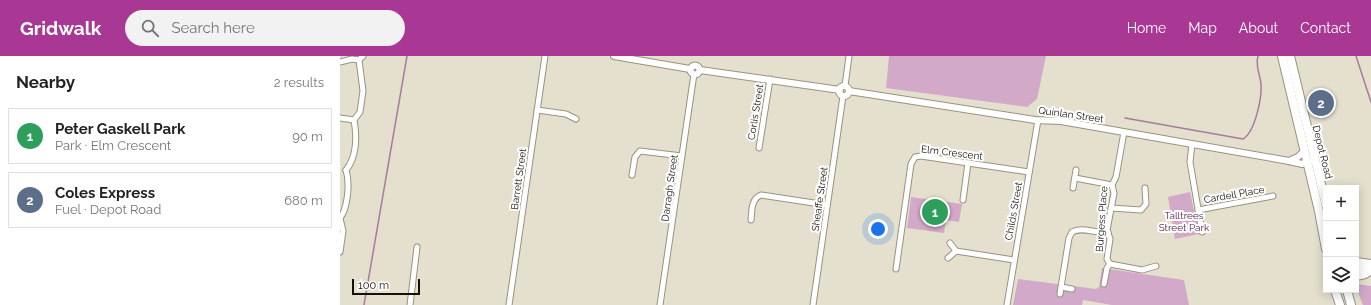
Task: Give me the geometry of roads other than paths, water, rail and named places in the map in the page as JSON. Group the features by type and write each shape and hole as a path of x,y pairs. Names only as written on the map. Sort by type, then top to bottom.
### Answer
{"main road":[{"name":"Depot Road","path":"1282,56 1308,163 1323,235"},
{"name":"Depot Road","path":"1290,56 1323,193"},
{"path":"1359,262 1371,264"},
{"path":"1359,268 1371,270"},
{"path":"1359,275 1365,274 1371,270"},
{"path":"1336,293 1340,305"},
{"path":"1348,293 1352,305"}],"street":[{"path":"359,60 363,56"},
{"name":"Barrett Street","path":"509,305 545,56"},
{"path":"614,56 692,71 696,65 700,70 842,88 848,87 848,94 843,96 840,93 842,88 849,56"},
{"path":"340,62 352,59 359,60"},
{"path":"340,252 343,231 340,218 344,213 348,178 343,170 352,164 356,134 354,120 360,112 363,91 359,60"},
{"name":"Darragh Street","path":"660,305 682,156 692,71"},
{"name":"Corlis Street","path":"759,148 770,79"},
{"name":"Quinlan Street","path":"849,91 1038,120 1061,121 1289,160 1300,164 1308,163"},
{"name":"Sheaffe Street","path":"813,305 843,96"},
{"path":"537,110 566,114 576,119"},
{"path":"340,118 354,120"},
{"name":"Childs Street","path":"1007,305 1038,120"},
{"name":"Burgess Place","path":"1104,284 1107,268 1110,264 1107,259 1110,239 1108,232 1114,191 1112,185 1116,177 1124,132"},
{"path":"1192,144 1190,162 1202,232"},
{"path":"1308,163 1311,157 1311,144"},
{"path":"1289,160 1298,158 1305,150"},
{"path":"632,175 635,157 640,151 682,156"},
{"name":"Elm Crescent","path":"896,269 912,159 916,156 1029,172"},
{"path":"963,200 968,163"},
{"path":"1073,188 1076,170"},
{"path":"1075,178 1112,185"},
{"path":"1111,208 1141,210 1146,204 1145,188"},
{"path":"751,220 755,199 761,195 828,205"},
{"name":"Cardell Place","path":"1198,210 1273,196"},
{"path":"1060,294 1071,233 1077,230 1101,233 1108,232"},
{"path":"950,242 956,251 1014,260"},
{"path":"410,305 417,247"},
{"path":"948,258 956,251"},
{"path":"1110,264 1142,270 1156,266"},
{"path":"1061,287 1072,289"}],"waterway":[{"path":"364,305 407,56"},
{"path":"1125,118 1243,139 1251,129 1259,106 1261,84 1257,67 1258,56"},
{"path":"1356,56 1371,102"}],"place":[{"name":"Coles Express","path":"1321,103"},
{"name":"Peter Gaskell Park","path":"935,212"}],"park label":[{"name":"Talltrees Street Park","path":"1184,220"}]}
